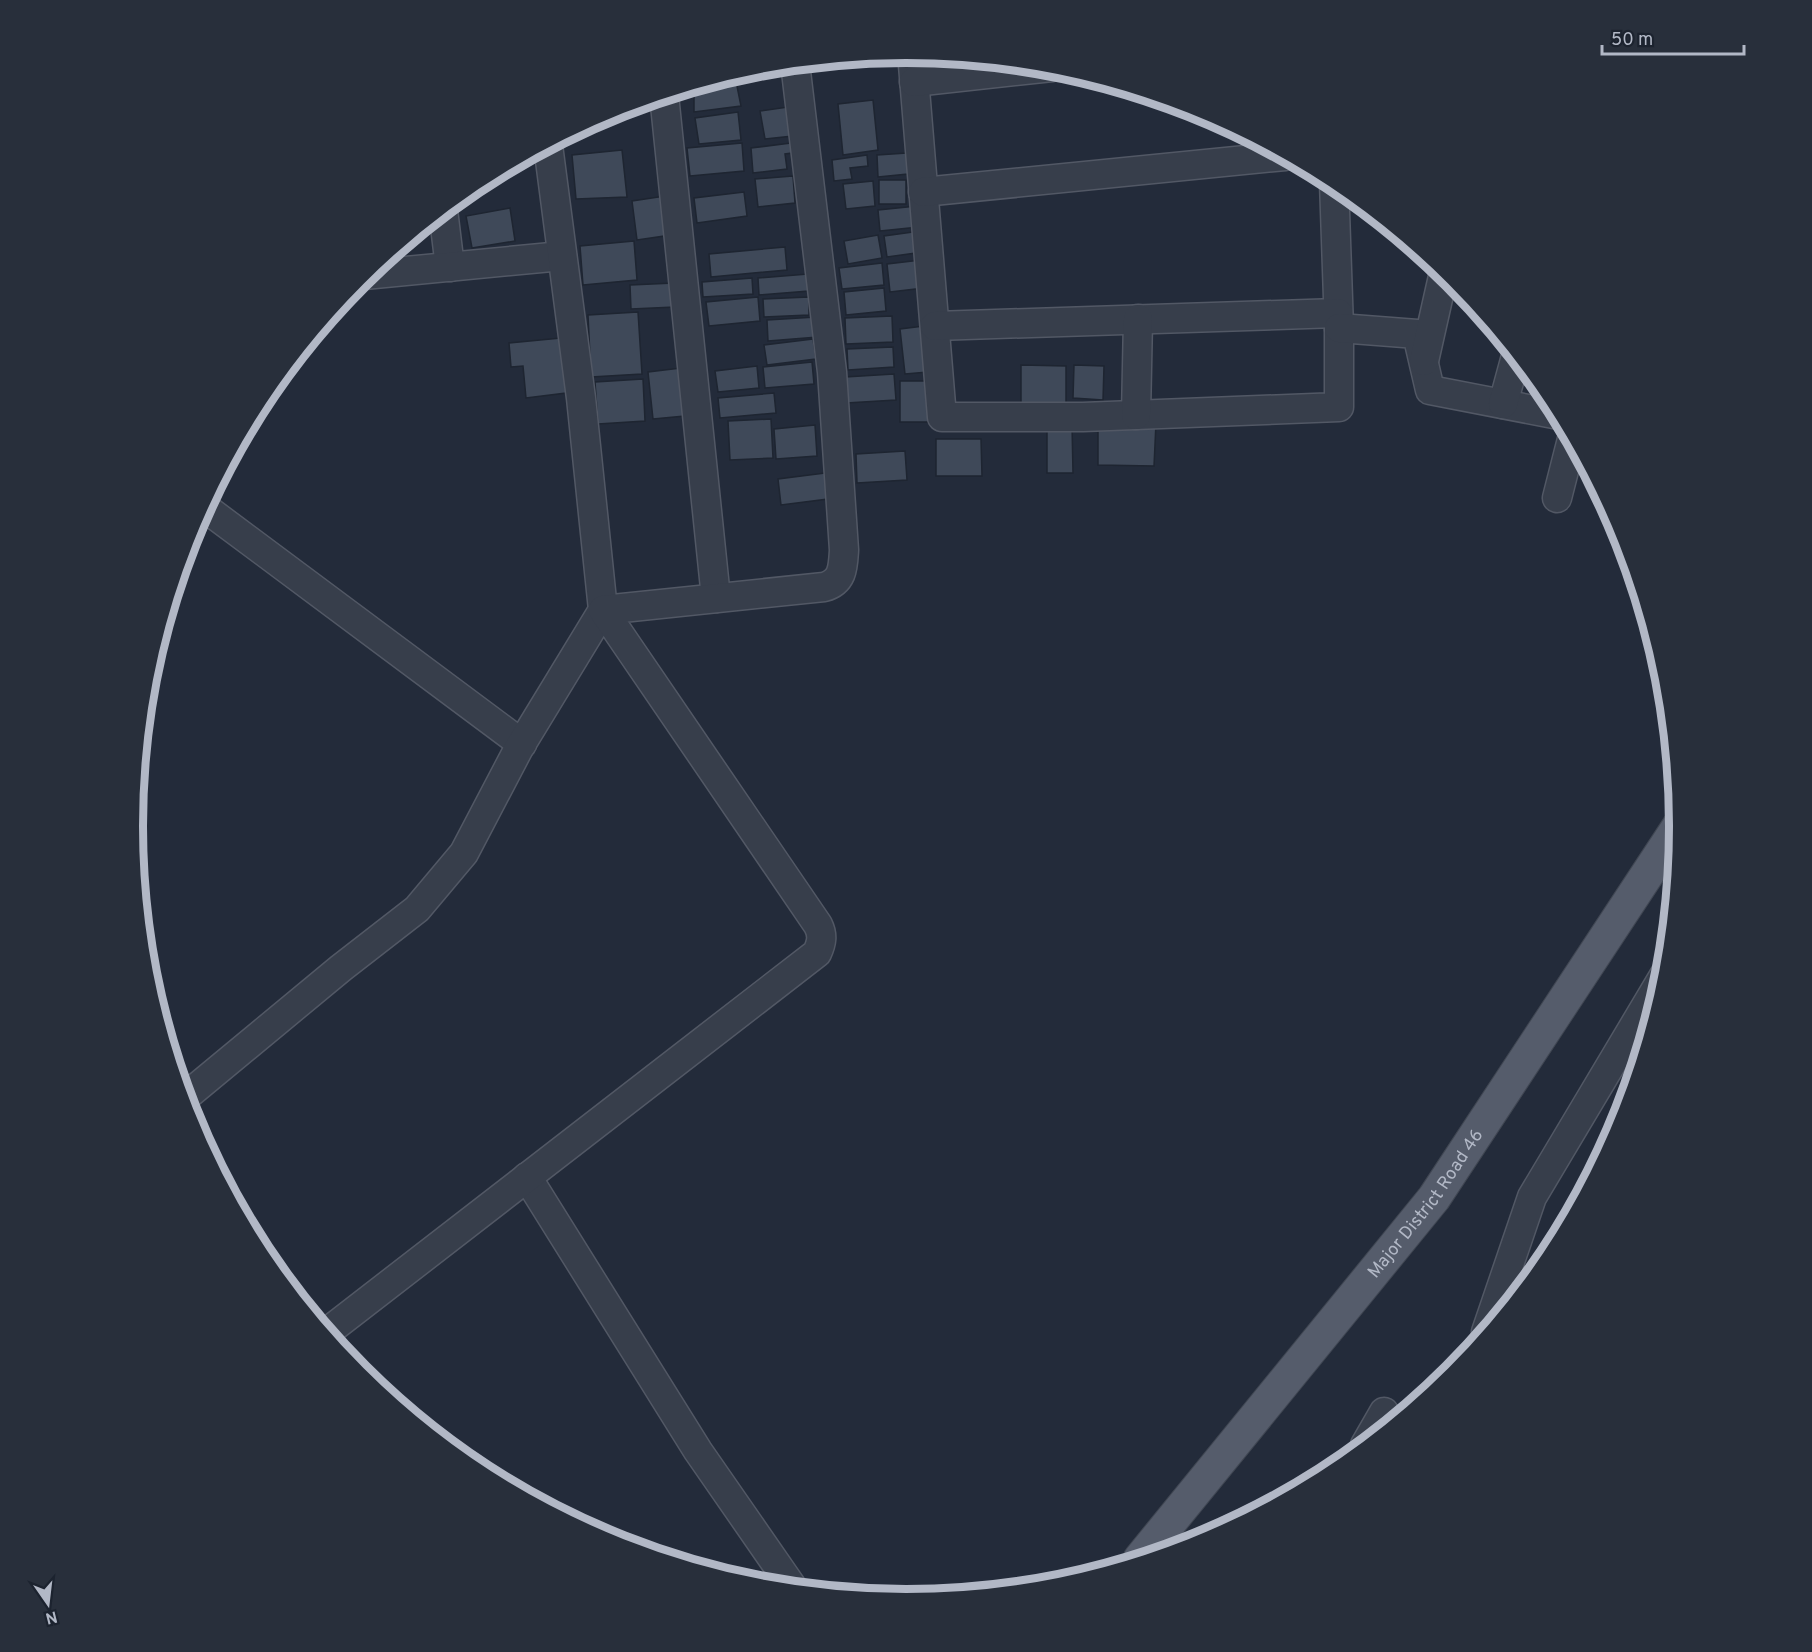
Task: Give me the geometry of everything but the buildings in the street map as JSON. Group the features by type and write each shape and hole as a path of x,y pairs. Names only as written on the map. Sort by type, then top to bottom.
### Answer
{"main road":[{"name":"Major District Road 46","path":"1152,1549 1434,1198 1668,842"}],"street":[{"path":"913,63 942,417 1136,415 1338,407 1342,201"},
{"path":"914,82 1013,71"},
{"path":"603,610 824,587 833,585 839,579 844,550 832,372 796,72"},
{"path":"665,102 716,598"},
{"path":"332,1329 818,953 822,944 822,933 818,925 603,610 581,398 549,152"},
{"path":"923,192 1273,157"},
{"path":"444,219 450,267"},
{"path":"380,273 562,256"},
{"path":"1423,363 1442,282"},
{"path":"935,326 1138,319 1339,320 1417,334 1430,390 1547,413"},
{"path":"1136,415 1138,319"},
{"path":"1503,404 1513,365"},
{"path":"1557,498 1569,449"},
{"path":"211,512 522,744"},
{"path":"191,1092 341,968 417,909 464,853 522,744 603,610"},
{"path":"1503,1301 1532,1197 1648,1003"},
{"path":"527,1177 698,1451 787,1579"},
{"path":"1376,1427 1384,1412"}]}
